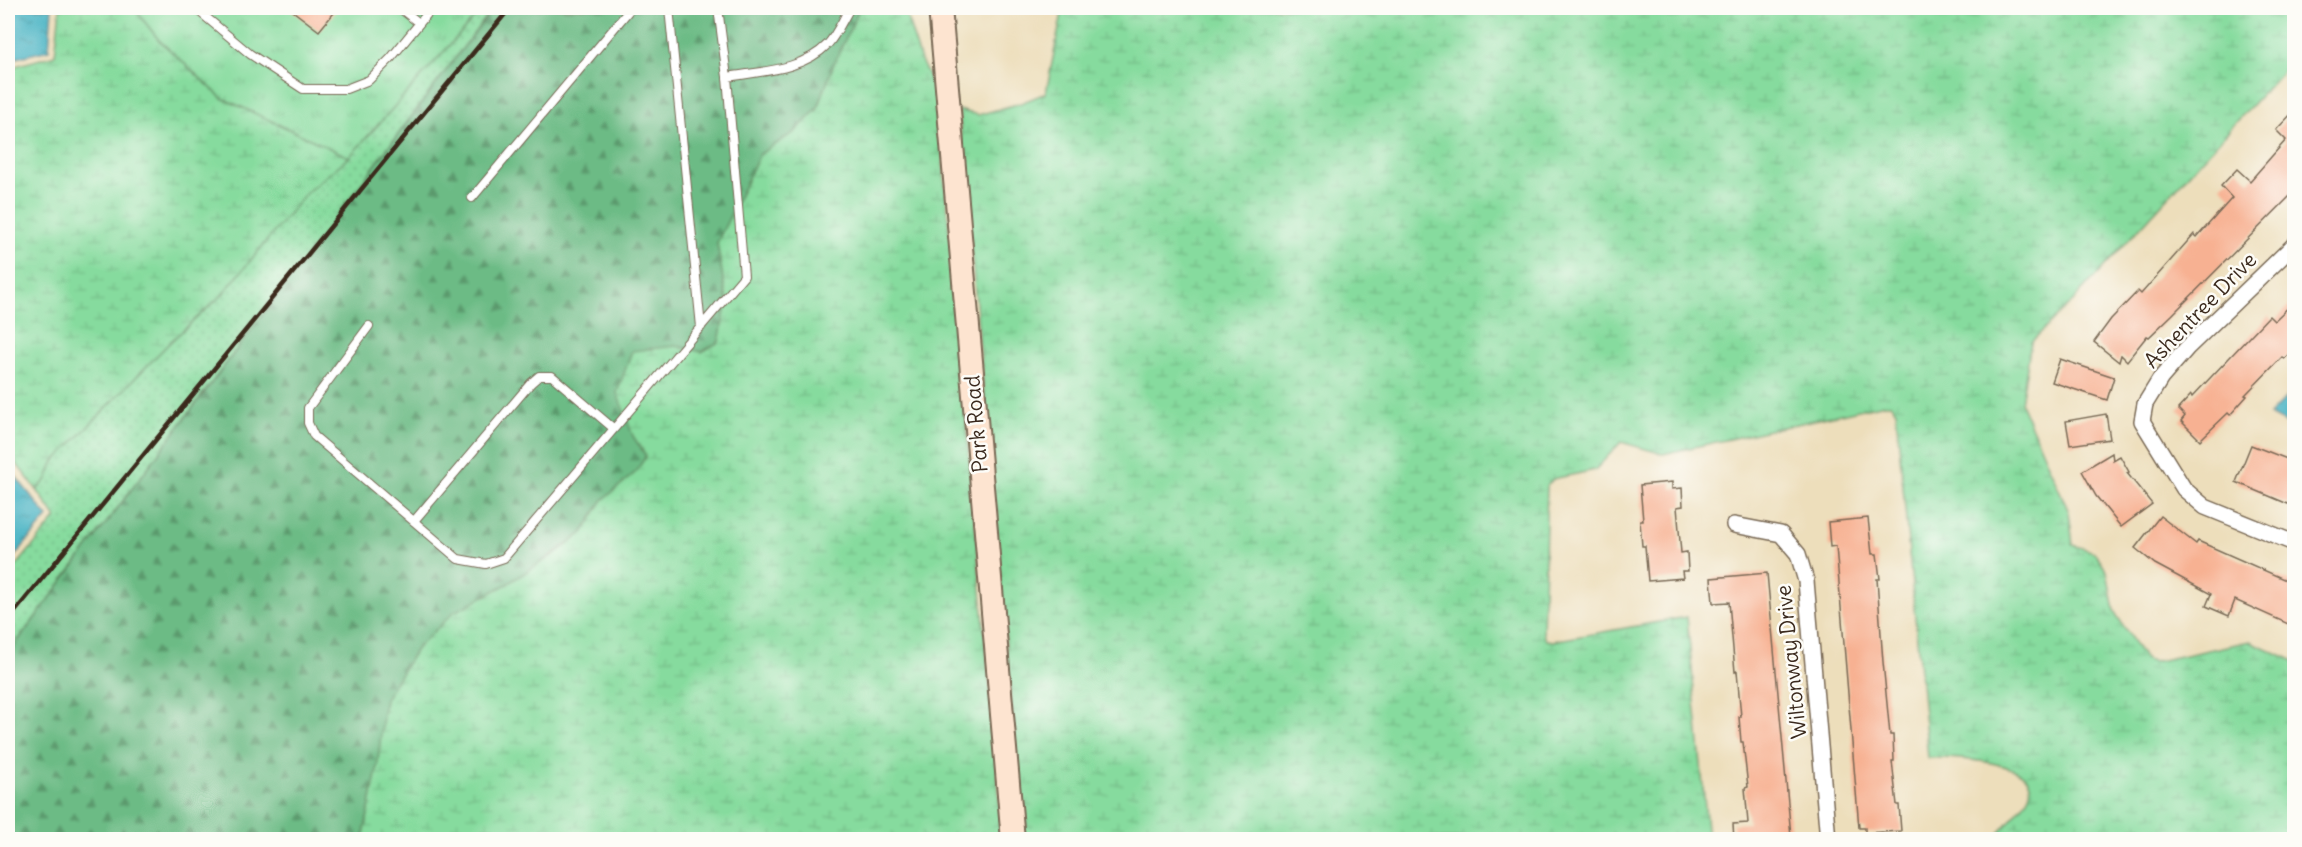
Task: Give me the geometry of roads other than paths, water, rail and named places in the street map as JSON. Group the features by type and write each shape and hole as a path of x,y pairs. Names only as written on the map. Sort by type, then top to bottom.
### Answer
{"street":[{"name":"Park Road","path":"940,8 1013,840"},
{"name":"Ashentree Drive","path":"2295,245 2187,348 2161,378 2145,404 2142,421 2184,489 2205,507 2295,543"},
{"name":"Wiltonway Drive","path":"1734,525 1780,534 1798,554 1806,581 1828,840"}],"lane":[{"path":"195,8 250,54 303,89 346,89 369,80 391,58 432,8"},
{"path":"400,8 419,23"},
{"path":"472,198 631,8"},
{"path":"669,8 701,327"},
{"path":"369,326 308,408 308,423 314,436 458,559 486,564 504,558 744,276 727,77 718,8"},
{"path":"727,77 782,68 816,54 829,42 850,8"},
{"path":"414,521 539,376 552,376 613,428"}],"water":[{"path":"8,8 52,8 49,50 8,60"},
{"path":"2294,389 2294,427 2269,415"},
{"path":"8,467 48,517 8,564"}],"railway":[{"path":"8,620 510,8"}]}
